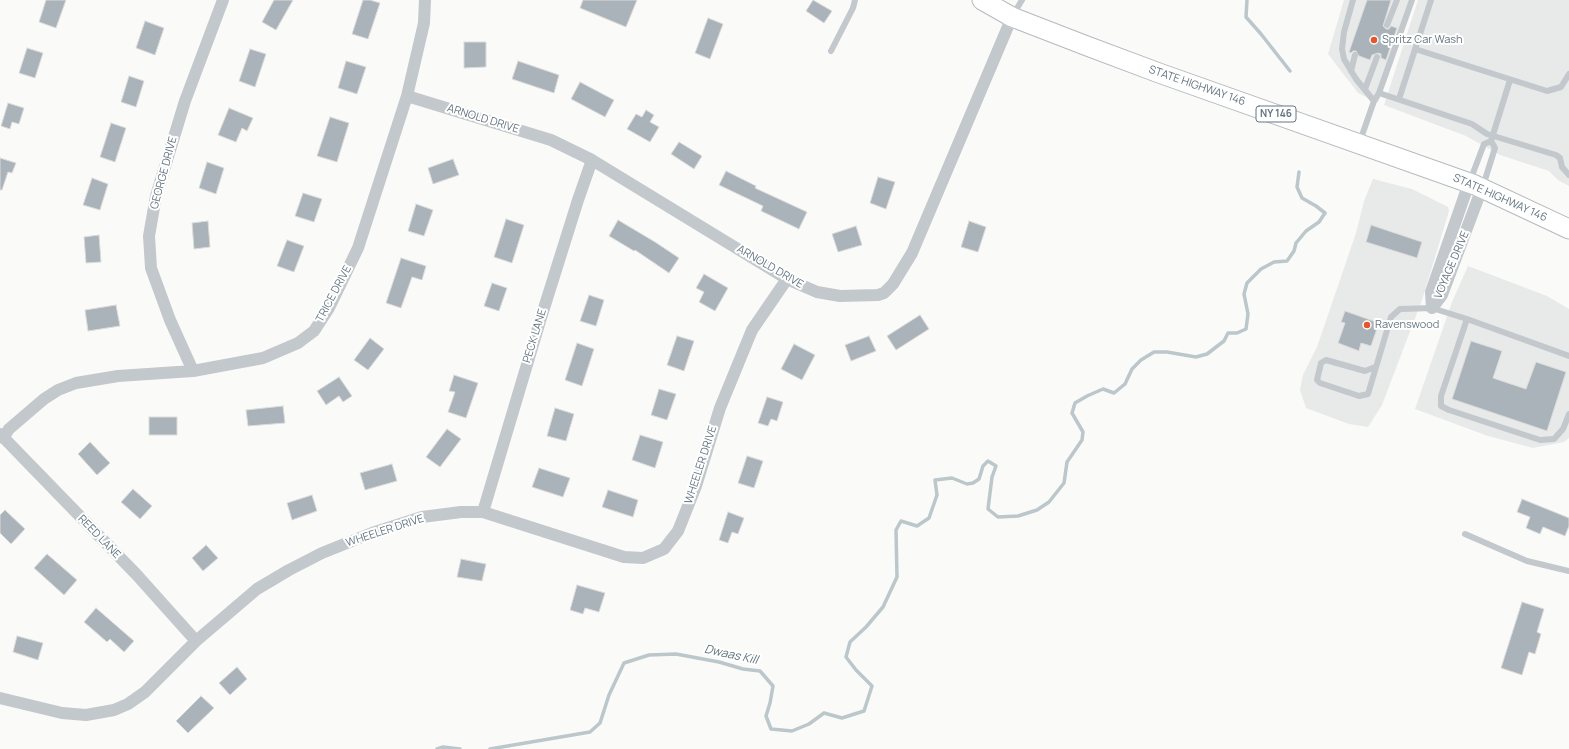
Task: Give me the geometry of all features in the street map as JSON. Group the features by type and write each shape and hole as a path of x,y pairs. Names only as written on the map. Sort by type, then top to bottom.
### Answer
{"main road":[{"name":"STATE HIGHWAY 146","path":"982,0 1012,16 1160,73 1476,185 1569,229"}],"street":[{"name":"GEORGE DRIVE","path":"193,371 170,320 151,268 149,236 156,196 185,101 223,0"},
{"name":"TRICE DRIVE","path":"2,436 44,398 58,390 76,383 118,376 193,371 263,358 298,343 314,331 329,308 358,248 407,96 424,23 426,0"},
{"name":"ARNOLD DRIVE","path":"407,96 551,140 592,160 787,279 817,292 840,296 878,295 884,293 893,284 912,253 1012,16"},
{"name":"PECK LANE","path":"483,512 542,313 592,160"},
{"name":"VOYAGE DRIVE","path":"1432,308 1442,295 1476,185"},
{"name":"WHEELER DRIVE","path":"0,698 62,713 86,716 114,710 128,704 145,692 196,641 258,589 289,570 322,553 372,533 422,517 461,512 483,512 624,557 644,558 664,549 678,531 696,486 720,408 752,330 787,279"},
{"name":"REED LANE","path":"2,436 136,574 196,641"}],"lane":[{"path":"831,51 853,8 855,0"},
{"path":"1012,16 1022,0"},
{"path":"1353,0 1344,32 1342,49 1344,60 1350,71 1374,101"},
{"path":"1387,25 1398,0"},
{"path":"1359,143 1374,101 1379,94 1412,0"},
{"path":"1399,99 1432,0"},
{"path":"1415,49 1547,91 1561,86 1569,74"},
{"path":"1350,71 1355,55"},
{"path":"1365,89 1377,57"},
{"path":"1476,185 1484,144 1491,138 1510,80"},
{"path":"1379,94 1399,99 1472,124 1487,134 1491,138 1495,148 1476,185"},
{"path":"1491,138 1556,155 1560,158 1562,167 1569,175"},
{"path":"1375,367 1365,371 1326,360 1321,363 1317,380 1320,383 1359,396 1368,394 1391,317 1400,309 1432,308 1569,356"},
{"path":"1467,319 1441,396 1441,406 1540,440 1554,439 1563,429 1569,414"},
{"path":"1465,534 1527,561 1569,571"}],"shaded area":[{"path":"1344,0 1414,0 1378,103 1358,93 1328,54"},
{"path":"1418,0 1569,0 1569,186 1558,180 1549,171 1500,155 1466,136 1384,105"},
{"path":"1373,179 1412,189 1448,207 1449,211 1422,300 1382,405 1368,427 1349,424 1306,408 1300,390 1303,375 1317,347 1356,233 1364,201"},
{"path":"1468,266 1547,296 1569,309 1569,438 1564,442 1533,448 1488,436 1415,409 1452,302"}],"building":[{"path":"46,0 66,0 56,28 39,22"},
{"path":"274,0 293,0 276,30 262,22"},
{"path":"363,0 370,0 380,3 368,39 352,34"},
{"path":"583,0 637,0 626,27 580,8"},
{"path":"813,0 832,11 824,23 806,11"},
{"name":"Spritz Car Wash","path":"1367,0 1391,0 1383,26 1386,29 1389,29 1391,26 1397,28 1386,60 1381,58 1381,54 1378,53 1372,55 1370,60 1359,56 1356,51 1351,53 1349,52"},
{"path":"708,18 723,24 710,59 695,53"},
{"path":"145,21 164,28 155,55 136,48"},
{"path":"464,42 486,42 486,67 464,68"},
{"path":"27,48 43,53 35,78 19,73"},
{"path":"250,49 266,54 255,87 239,81"},
{"path":"346,61 366,67 357,94 338,88"},
{"path":"518,61 559,75 554,93 512,79"},
{"path":"129,76 144,81 136,107 121,102"},
{"path":"580,82 614,100 605,117 571,99"},
{"path":"8,103 24,108 19,124 12,122 10,129 1,126"},
{"path":"229,108 253,118 247,131 242,128 236,142 218,135"},
{"path":"646,110 654,115 650,122 659,127 650,142 627,129 636,114 642,117"},
{"path":"330,117 349,123 337,162 317,156"},
{"path":"111,123 126,128 115,162 100,157"},
{"path":"679,142 702,156 694,169 671,154"},
{"path":"0,158 16,163 12,173 8,172 2,190 0,190"},
{"path":"453,159 459,175 433,184 428,168"},
{"path":"207,162 224,168 216,194 199,188"},
{"path":"726,171 756,186 755,188 807,212 799,229 761,211 763,206 719,185"},
{"path":"878,177 895,182 886,209 870,203"},
{"path":"92,178 108,184 100,210 83,205"},
{"path":"303,193 322,199 314,222 295,216"},
{"path":"416,204 433,210 424,236 408,231"},
{"path":"506,219 524,225 512,263 494,257"},
{"path":"618,220 679,258 669,273 635,250 634,251 609,236"},
{"path":"208,221 210,247 194,249 192,223"},
{"path":"969,221 986,227 978,252 961,247"},
{"path":"1371,225 1422,242 1417,258 1366,242"},
{"path":"856,226 862,245 838,252 832,234"},
{"path":"99,235 101,262 86,263 84,237"},
{"path":"287,240 304,246 294,272 277,266"},
{"path":"401,258 426,266 422,280 412,277 401,308 386,303"},
{"path":"704,274 728,288 715,311 699,302 704,292 696,288"},
{"path":"492,283 507,288 499,311 484,306"},
{"path":"589,295 604,300 596,326 580,321"},
{"path":"116,305 120,326 88,331 85,310"},
{"name":"Ravenswood","path":"1345,311 1379,323 1371,346 1361,343 1359,351 1338,343 1345,323 1341,322"},
{"path":"920,315 929,329 896,350 887,336"},
{"path":"677,336 694,341 684,371 667,365"},
{"path":"869,336 876,351 851,361 845,345"},
{"path":"370,338 384,349 368,370 354,360"},
{"path":"1471,341 1502,351 1493,378 1526,389 1536,362 1566,372 1547,431 1452,399"},
{"path":"577,343 594,349 582,386 565,380"},
{"path":"794,344 815,355 802,380 781,369"},
{"path":"454,375 478,383 466,418 448,412 455,392 449,391"},
{"path":"339,377 352,396 343,402 339,396 326,405 317,391"},
{"path":"659,389 676,394 667,420 651,415"},
{"path":"767,397 783,402 777,421 771,419 768,426 758,423"},
{"path":"283,406 285,423 248,426 246,410"},
{"path":"555,408 574,414 566,441 547,436"},
{"path":"149,417 177,417 177,435 149,435"},
{"path":"447,429 461,439 440,467 426,457"},
{"path":"640,435 663,442 655,468 632,460"},
{"path":"90,442 110,463 97,475 78,454"},
{"path":"747,456 763,461 754,488 738,483"},
{"path":"392,464 397,481 365,490 360,473"},
{"path":"539,468 570,478 563,497 532,487"},
{"path":"133,489 152,506 140,519 121,502"},
{"path":"608,490 638,500 633,517 602,507"},
{"path":"312,495 317,511 292,520 287,503"},
{"path":"1522,499 1569,518 1569,526 1565,536 1543,527 1540,534 1526,528 1530,517 1517,512"},
{"path":"5,510 25,529 11,544 0,533 0,515"},
{"path":"728,512 744,518 738,534 732,532 728,543 719,540"},
{"path":"206,545 218,558 203,571 192,558"},
{"path":"47,554 77,580 64,595 34,568"},
{"path":"461,559 486,564 482,581 457,577"},
{"path":"577,585 605,593 599,612 585,608 583,614 570,610"},
{"path":"1522,602 1544,609 1537,632 1541,634 1535,654 1529,652 1522,675 1501,668"},
{"path":"96,608 134,641 124,652 110,639 107,642 84,622"},
{"path":"17,636 43,643 38,660 13,652"},
{"path":"237,667 247,679 230,695 219,683"},
{"path":"201,696 214,708 188,733 176,721"}],"waterway":[{"name":"Dwaas Kill","path":"1247,0 1246,17 1290,71"},
{"name":"Dwaas Kill","path":"490,749 590,732 600,723 609,695 624,663 649,655 676,654 719,662 743,669 760,671 773,686 766,716 771,729 792,731 809,724 824,713 842,718 864,711 872,686 856,670 846,657 850,642 866,627 883,607 897,577 896,530 901,521 917,526 929,518 937,495 935,480 952,478 967,484 973,483 979,479 983,466 988,461 996,466 992,477 988,509 998,517 1018,516 1037,510 1049,502 1064,483 1067,462 1082,440 1083,432 1072,413 1075,403 1103,389 1114,393 1125,384 1132,369 1141,360 1154,352 1167,352 1196,357 1207,354 1224,341 1228,333 1237,333 1246,329 1248,314 1244,294 1247,283 1261,269 1274,262 1287,261 1294,251 1296,243 1306,231 1319,222 1325,213 1302,198 1297,187 1299,172"},
{"name":"Dwaas Kill","path":"437,749 443,747 460,749"}],"place":[{"name":"Spritz Car Wash","path":"1374,40"},
{"name":"Ravenswood","path":"1367,325"}]}
